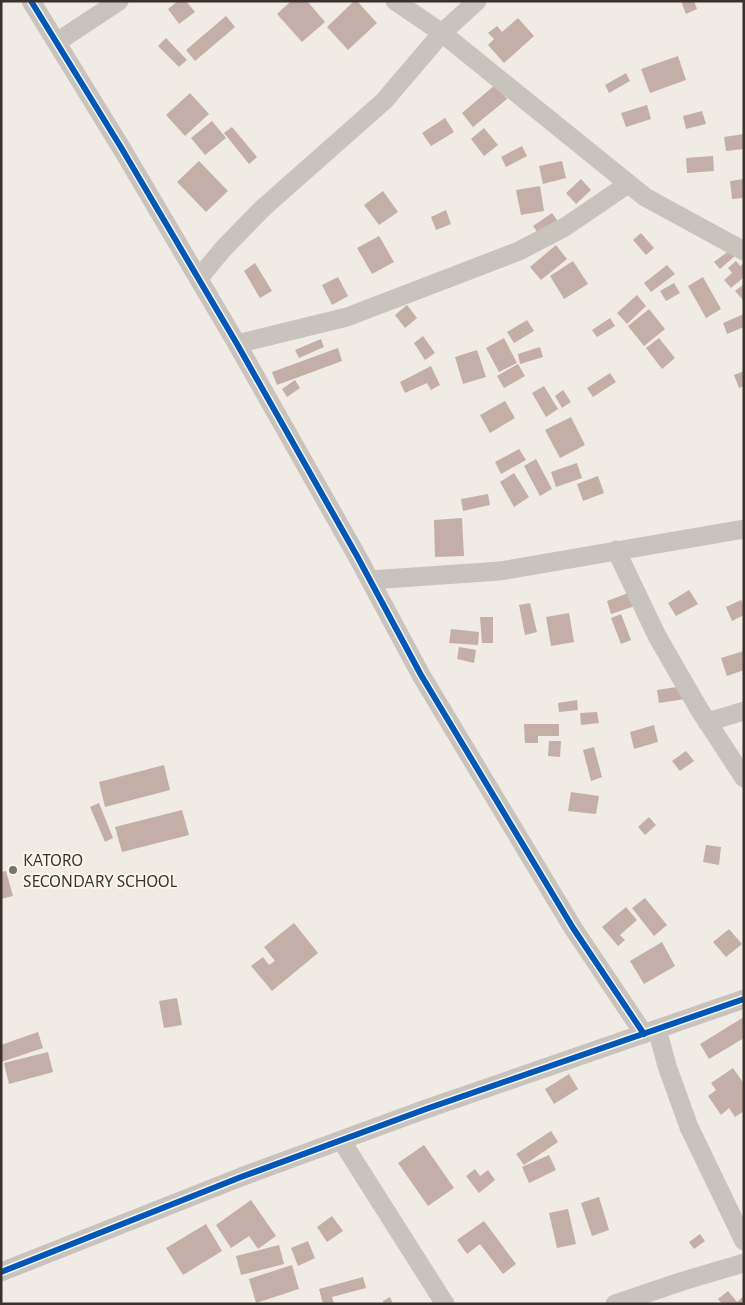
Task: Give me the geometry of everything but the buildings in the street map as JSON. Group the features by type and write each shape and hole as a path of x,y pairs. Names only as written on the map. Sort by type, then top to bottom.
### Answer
{"street":[{"path":"31,1 199,278 370,580 421,675 573,928 650,1032 667,1066 689,1128 744,1241"},
{"path":"57,42 119,1"},
{"path":"395,1 442,33 645,197 744,251"},
{"path":"199,278 223,249 263,208 384,101 442,33 477,1"},
{"path":"237,344 347,317 519,251 564,227 628,184"},
{"path":"370,580 500,571 744,529"},
{"path":"616,550 657,636 707,722 744,778"},
{"path":"707,722 744,711"},
{"path":"1,1272 241,1177 341,1140 536,1070 744,999"},
{"path":"341,1140 445,1304"},
{"path":"614,1304 744,1263"}],"cycle path":[{"path":"31,1 122,149 237,344 357,556 421,675 573,928 644,1034"},
{"path":"1,1272 241,1177 426,1109 744,999"}],"place":[{"name":"KATORO SECONDARY SCHOOL","path":"13,870"}]}
